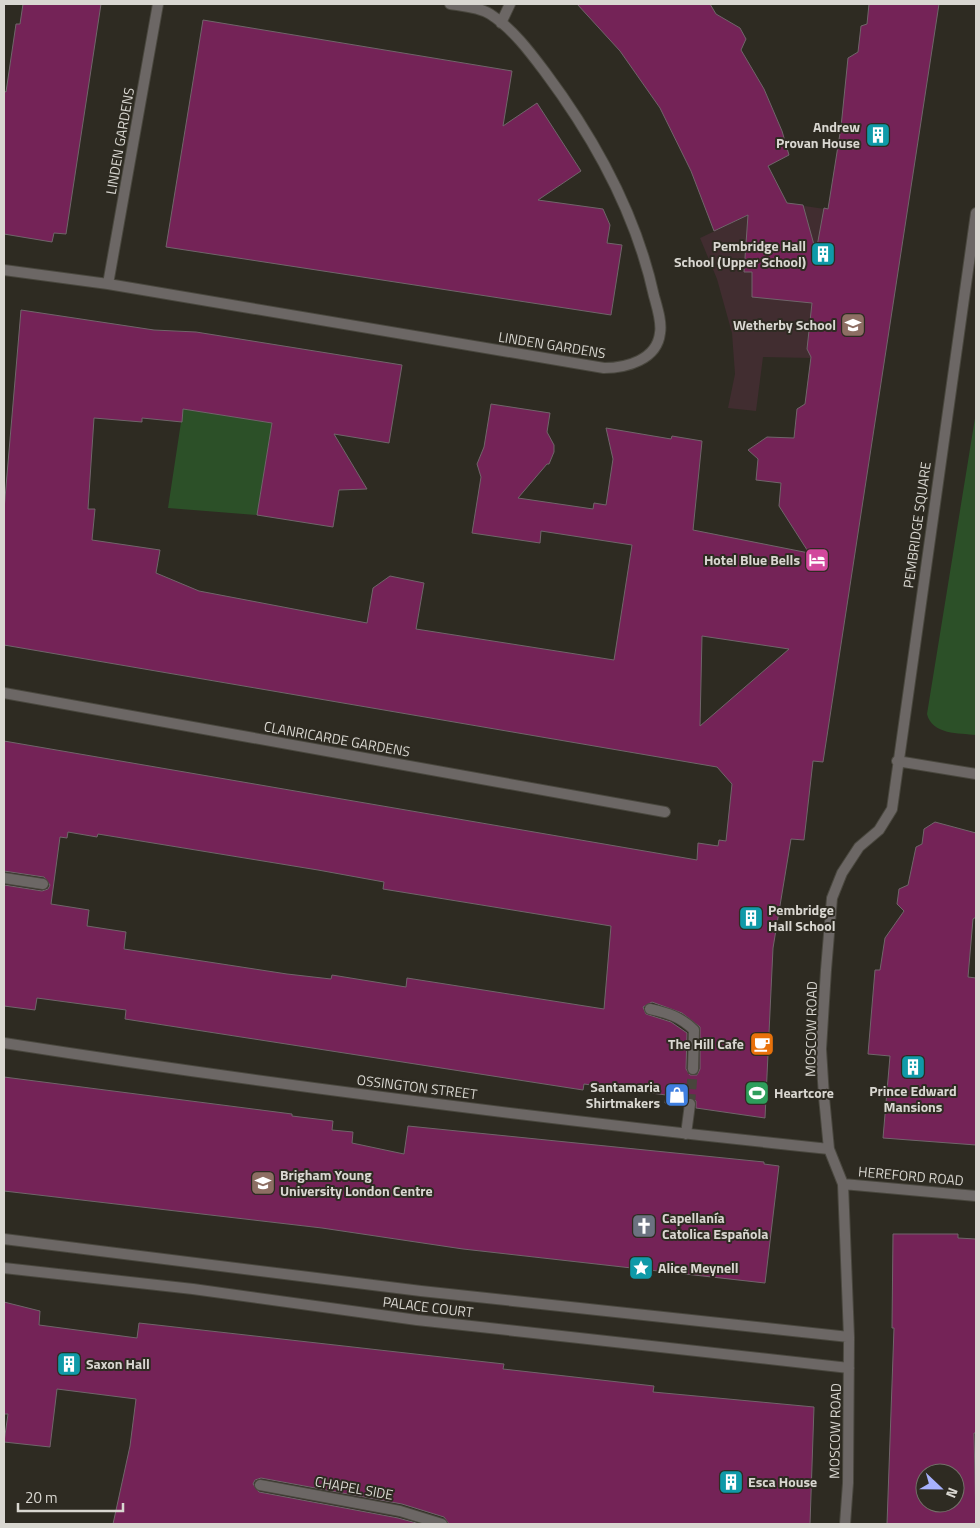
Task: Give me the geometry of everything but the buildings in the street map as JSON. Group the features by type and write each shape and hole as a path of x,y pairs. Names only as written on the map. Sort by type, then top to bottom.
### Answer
{"street":[{"name":"LINDEN GARDENS","path":"108,284 158,4"},
{"name":"LINDEN GARDENS","path":"4,270 108,284 604,368 629,365 642,359 653,351 660,334 657,307 644,254 622,198 565,100 536,61 501,23 489,14 450,4"},
{"path":"501,23 510,4"},
{"name":"PEMBRIDGE SQUARE","path":"897,761 976,213"},
{"name":"CLANRICARDE GARDENS","path":"4,693 665,812"},
{"path":"897,761 976,774"},
{"name":"MOSCOW ROAD","path":"844,1524 848,1482 849,1336 843,1184 829,1149 821,1049 832,898 842,873 860,847 879,830 892,809 897,761"},
{"path":"4,878 42,884"},
{"path":"650,1010 669,1014 684,1020 694,1030 693,1069"},
{"name":"OSSINGTON STREET","path":"4,1043 193,1073 686,1134 829,1149"},
{"path":"686,1134 690,1104"},
{"name":"HEREFORD ROAD","path":"843,1184 976,1196"},
{"name":"PALACE COURT","path":"4,1238 420,1291 849,1336"},
{"name":"PALACE COURT","path":"4,1268 193,1289 417,1320 849,1368"},
{"name":"CHAPEL SIDE","path":"260,1485 400,1511 442,1524"}],"shaded area":[{"path":"777,202 825,209 812,358 763,357 756,411 728,408 735,374 732,333 717,279 700,238"}],"green space":[{"path":"183,409 272,423 257,515 168,508"},
{"path":"976,412 976,735 947,732 940,729 934,726 927,714"}],"tunnel":[{"path":"690,1104 693,1069"}],"place":[{"name":"Andrew Provan House","path":"878,135"},
{"name":"Pembridge Hall School (Upper School)","path":"823,254"},
{"name":"Wetherby School","path":"853,325"},
{"name":"Hotel Blue Bells","path":"817,560"},
{"name":"Pembridge Hall School","path":"751,918"},
{"name":"The Hill Cafe","path":"762,1044"},
{"name":"Prince Edward Mansions","path":"913,1067"},
{"name":"Heartcore","path":"757,1093"},
{"name":"Santamaria Shirtmakers","path":"677,1095"},
{"name":"Brigham Young University London Centre","path":"263,1183"},
{"name":"Capellanía Catolica Española","path":"644,1226"},
{"name":"Alice Meynell","path":"641,1268"},
{"name":"Saxon Hall","path":"69,1364"},
{"name":"Esca House","path":"731,1482"}]}
